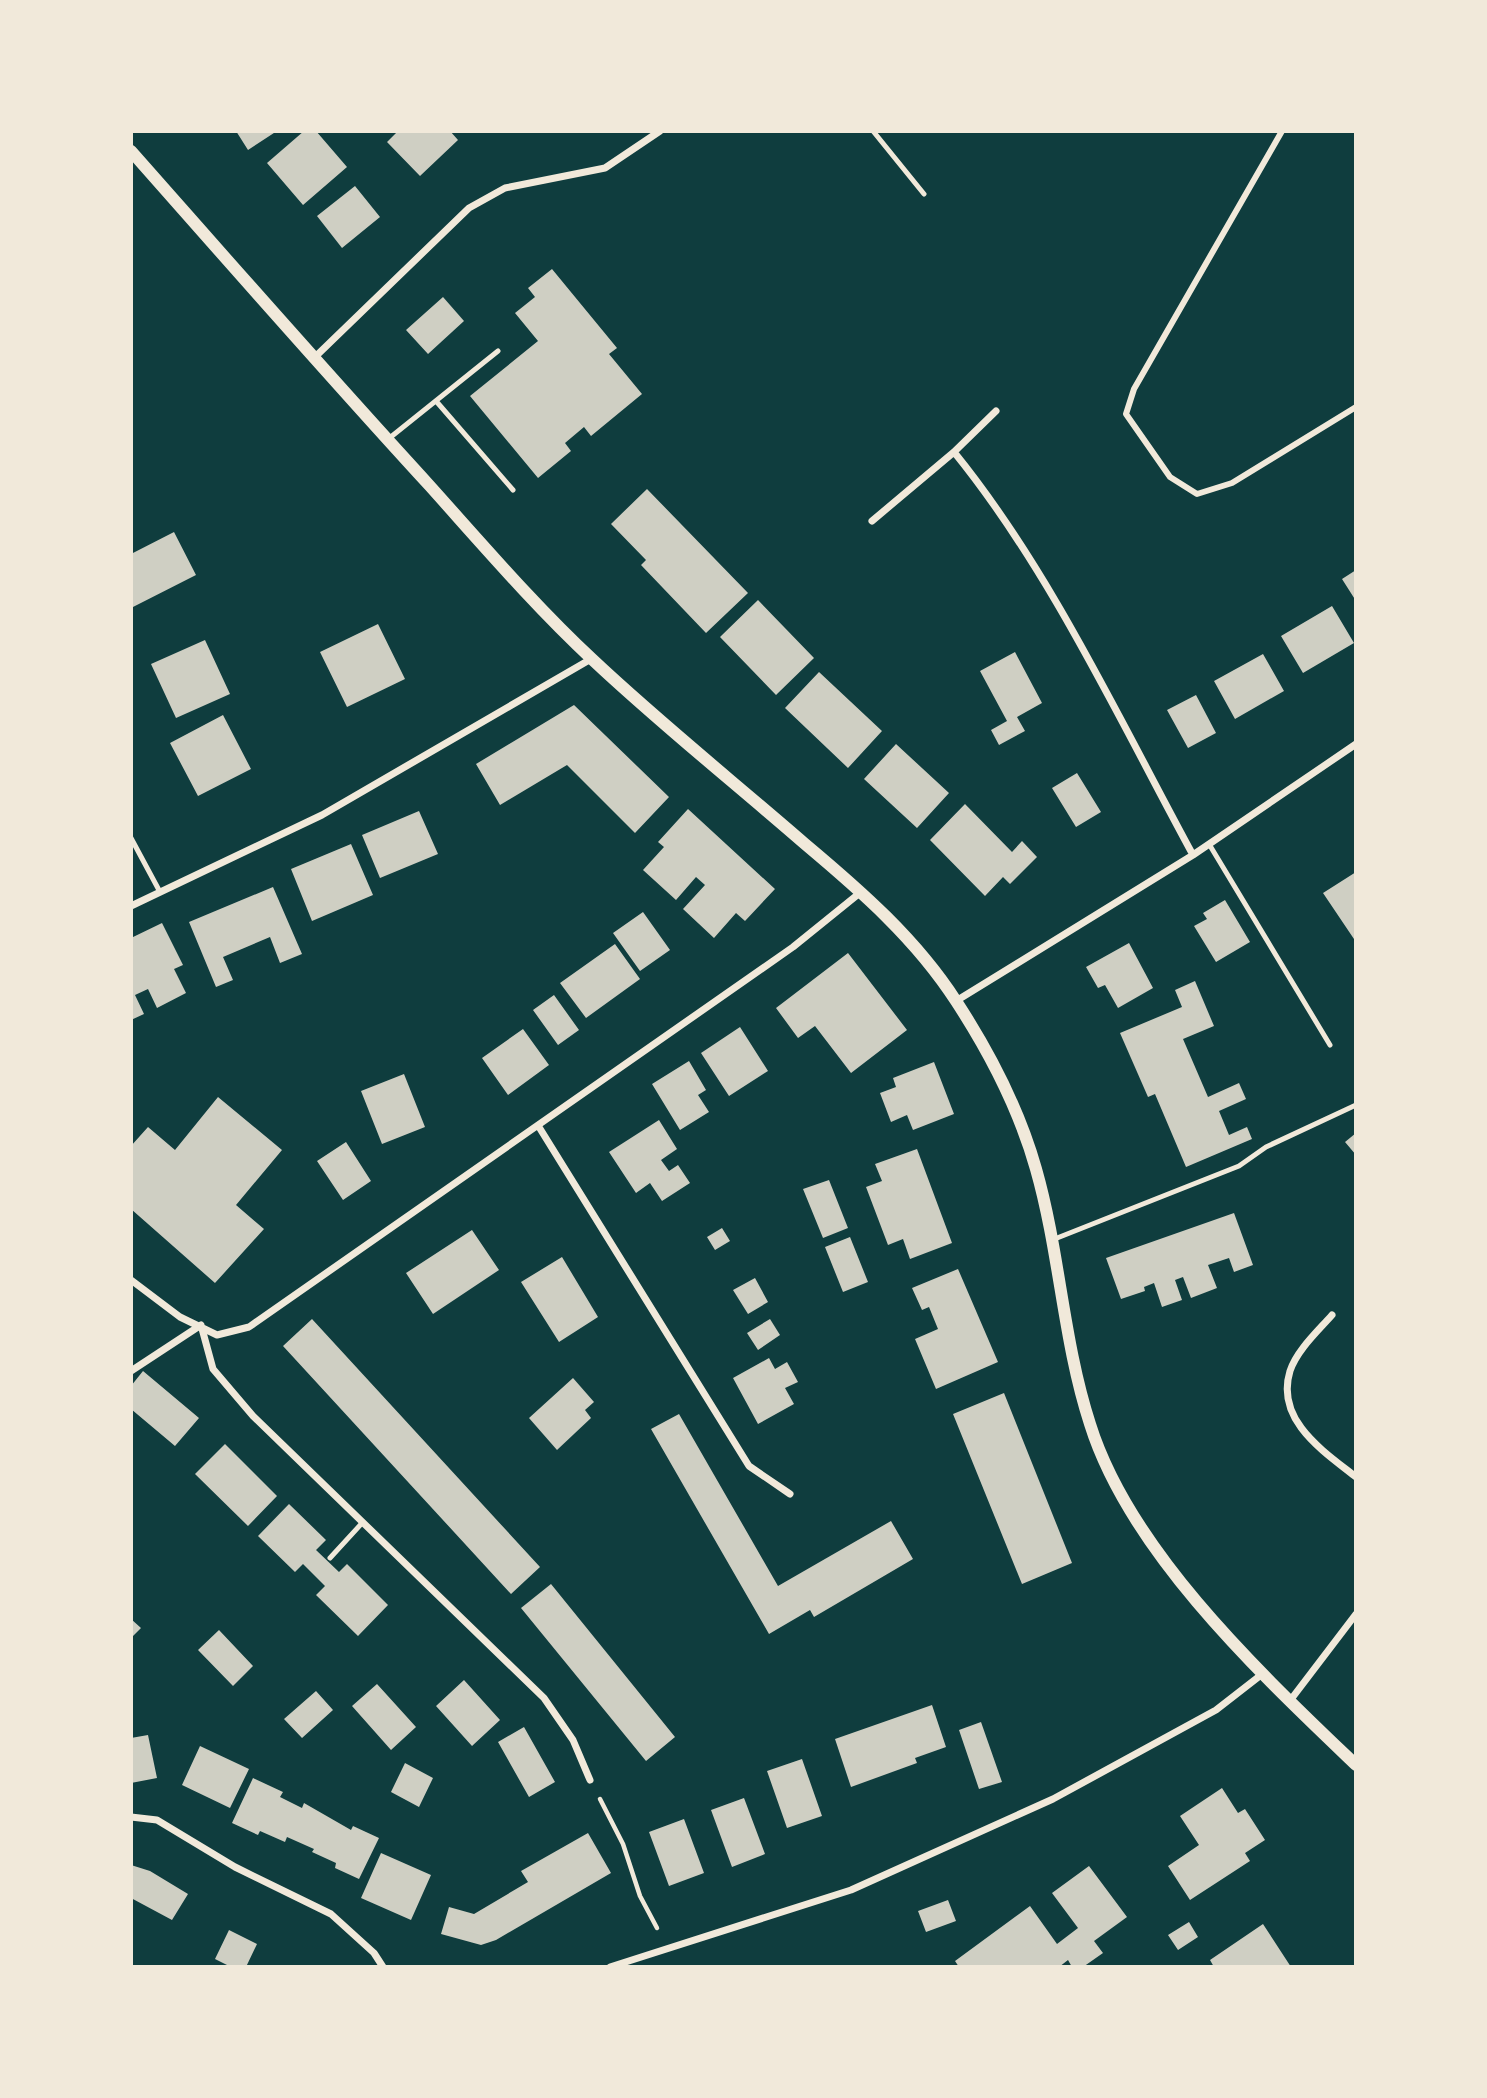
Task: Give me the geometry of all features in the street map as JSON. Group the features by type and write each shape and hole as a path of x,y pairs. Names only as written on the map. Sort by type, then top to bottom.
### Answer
{"street":[{"path":"313,358 469,208 505,188 605,168 660,131"},
{"path":"1282,131 1134,389 1126,414 1170,477 1197,494 1232,483 1356,407"},
{"path":"131,151 387,440 591,659 861,892 922,954 956,1001 1003,1078 1036,1167 1052,1240 1070,1347 1090,1427 1118,1492 1190,1592 1261,1675 1356,1765"},
{"path":"872,521 954,452 996,411"},
{"path":"954,452 989,495 1080,645 1193,855"},
{"path":"131,906 322,815 591,659"},
{"path":"956,1001 1193,855 1356,744"},
{"path":"131,1280 180,1317 217,1335 249,1327 539,1127 793,947 861,892"},
{"path":"539,1127 748,1466 790,1494"},
{"path":"1332,1315 1291,1370 1287,1400 1308,1440 1356,1477"},
{"path":"131,1371 201,1325"},
{"path":"201,1325 213,1369 253,1416 544,1698 573,1740 590,1780"},
{"path":"1290,1702 1356,1614"},
{"path":"610,1967 851,1890 1053,1800 1216,1710 1261,1675"},
{"path":"131,1817 157,1820 235,1867 331,1914 374,1953 383,1967"},
{"path":"640,1958 644,1967"}],"lane":[{"path":"873,131 924,194"},
{"path":"387,440 498,351"},
{"path":"436,401 513,490"},
{"path":"131,838 160,892"},
{"path":"1209,844 1331,1045"},
{"path":"1052,1240 1239,1166 1266,1147 1356,1105"},
{"path":"330,1558 363,1522"}],"path":[{"path":"590,1780 623,1844 639,1896 667,1948"}],"building":[{"path":"236,131 277,131 248,150"},
{"path":"304,131 316,131 347,167 303,205 267,163"},
{"path":"398,131 450,131 458,140 420,176 387,142"},
{"path":"355,186 380,217 342,248 317,216"},
{"path":"552,269 617,348 609,354 642,394 591,436 584,427 565,443 571,451 538,478 470,396 538,341 515,313 535,297 528,288"},
{"path":"443,297 464,321 428,354 406,330"},
{"path":"647,489 748,593 706,633 641,565 646,560 611,524"},
{"path":"174,532 196,575 131,608 131,554"},
{"path":"1356,570 1356,601 1342,579"},
{"path":"758,600 814,658 776,695 720,637"},
{"path":"1332,606 1354,643 1303,673 1281,636"},
{"path":"378,624 405,679 347,707 320,652"},
{"path":"205,640 230,694 176,718 151,664"},
{"path":"1015,652 1042,703 1017,717 1025,731 999,745 991,730 1007,721 980,671"},
{"path":"1263,654 1284,691 1235,719 1214,681"},
{"path":"819,672 882,731 848,768 785,708"},
{"path":"1196,695 1216,733 1188,748 1167,710"},
{"path":"574,705 669,797 635,833 567,765 500,805 476,764"},
{"path":"223,715 251,769 198,796 170,743"},
{"path":"896,744 949,793 917,828 864,779"},
{"path":"1077,773 1101,812 1076,827 1052,788"},
{"path":"965,804 1012,852 1022,841 1037,857 1010,884 1003,877 985,896 930,840"},
{"path":"688,809 775,889 745,921 736,913 714,938 683,909 705,885 696,877 676,900 643,870 664,847 658,842"},
{"path":"419,811 438,854 380,878 362,835"},
{"path":"351,844 373,895 312,921 291,869"},
{"path":"1356,872 1356,942 1323,893"},
{"path":"273,887 302,954 280,963 270,937 223,957 233,980 216,987 189,922"},
{"path":"1225,900 1250,942 1216,962 1194,926 1207,919 1203,913"},
{"path":"643,912 670,950 640,971 613,933"},
{"path":"162,923 183,965 174,969 186,993 157,1008 148,989 135,995 144,1014 131,1020 131,938"},
{"path":"1129,943 1153,988 1118,1008 1105,985 1098,988 1086,967"},
{"path":"615,944 640,979 586,1018 560,983"},
{"path":"848,953 907,1030 851,1073 815,1026 798,1038 776,1008"},
{"path":"1195,981 1214,1026 1183,1039 1208,1097 1239,1083 1246,1099 1219,1111 1229,1135 1247,1127 1252,1139 1186,1167 1155,1094 1148,1097 1120,1033 1182,1007 1175,990"},
{"path":"554,995 579,1030 558,1045 533,1010"},
{"path":"740,1027 768,1071 729,1096 701,1053"},
{"path":"523,1029 549,1065 508,1095 482,1058"},
{"path":"689,1061 706,1090 698,1095 709,1112 680,1130 652,1084"},
{"path":"934,1062 954,1114 913,1130 907,1115 891,1122 880,1093 896,1087 893,1078"},
{"path":"404,1074 425,1127 382,1144 361,1091"},
{"path":"218,1097 282,1150 236,1205 264,1229 215,1283 131,1209 131,1146 148,1127 175,1150"},
{"path":"659,1120 677,1149 661,1160 669,1171 678,1165 690,1183 662,1201 650,1183 636,1193 609,1152"},
{"path":"1356,1133 1356,1155 1345,1142"},
{"path":"346,1142 371,1181 343,1200 317,1161"},
{"path":"917,1149 952,1243 910,1259 903,1239 888,1245 866,1187 882,1181 875,1164"},
{"path":"829,1180 848,1228 823,1238 803,1189"},
{"path":"1234,1213 1253,1265 1234,1272 1229,1258 1208,1265 1217,1288 1191,1298 1183,1277 1175,1280 1182,1300 1162,1307 1154,1283 1144,1287 1145,1291 1121,1299 1106,1258"},
{"path":"722,1228 730,1241 715,1250 707,1237"},
{"path":"472,1230 499,1270 433,1314 406,1273"},
{"path":"850,1237 868,1282 843,1292 825,1247"},
{"path":"562,1257 598,1317 559,1342 521,1282"},
{"path":"958,1269 998,1362 936,1389 915,1339 938,1329 929,1307 922,1310 912,1288"},
{"path":"755,1278 768,1302 748,1314 733,1290"},
{"path":"312,1319 540,1567 511,1594 283,1346"},
{"path":"770,1319 780,1335 758,1350 747,1333"},
{"path":"769,1358 775,1369 787,1362 798,1382 785,1388 794,1404 758,1424 733,1378"},
{"path":"143,1371 199,1418 175,1446 131,1409 131,1386"},
{"path":"573,1378 594,1402 585,1410 591,1418 557,1450 529,1418"},
{"path":"1004,1393 1072,1563 1022,1584 953,1414"},
{"path":"679,1414 778,1586 891,1521 913,1559 814,1617 810,1610 769,1634 651,1429"},
{"path":"225,1444 277,1496 248,1526 195,1474"},
{"path":"289,1504 326,1540 316,1550 339,1572 347,1564 388,1605 358,1636 316,1595 325,1586 303,1564 295,1572 258,1536"},
{"path":"551,1584 675,1737 646,1761 521,1608"},
{"path":"131,1619 141,1628 131,1638"},
{"path":"219,1630 253,1666 233,1686 198,1650"},
{"path":"464,1680 500,1720 472,1746 436,1706"},
{"path":"377,1684 416,1727 391,1750 352,1706"},
{"path":"316,1691 333,1710 302,1738 284,1719"},
{"path":"932,1705 946,1747 915,1758 917,1763 851,1787 835,1739"},
{"path":"981,1722 1002,1782 979,1789 959,1730"},
{"path":"524,1727 555,1782 529,1797 498,1742"},
{"path":"148,1735 157,1778 131,1783 131,1738"},
{"path":"200,1746 249,1769 230,1808 182,1785"},
{"path":"802,1759 822,1816 787,1828 767,1771"},
{"path":"405,1763 433,1778 419,1807 391,1792"},
{"path":"253,1778 283,1792 280,1797 302,1808 304,1803 351,1830 353,1826 379,1838 359,1879 335,1868 336,1863 312,1852 314,1849 287,1837 285,1842 260,1831 258,1835 232,1823"},
{"path":"1222,1788 1238,1813 1245,1809 1265,1840 1245,1853 1250,1861 1190,1900 1168,1866 1199,1845 1180,1816"},
{"path":"744,1798 765,1854 732,1867 711,1810"},
{"path":"684,1819 704,1873 669,1886 649,1832"},
{"path":"588,1833 611,1873 496,1940 481,1945 441,1934 449,1907 474,1914 528,1882 521,1871"},
{"path":"381,1853 431,1875 411,1920 361,1898"},
{"path":"131,1865 150,1871 188,1894 172,1920 131,1898"},
{"path":"1089,1866 1127,1917 1094,1941 1103,1953 1083,1967 1072,1967 1068,1960 1059,1967 959,1967 955,1961 1030,1906 1057,1944 1078,1928 1052,1893"},
{"path":"948,1900 956,1921 926,1932 918,1911"},
{"path":"1189,1922 1198,1937 1178,1950 1168,1935"},
{"path":"1263,1924 1291,1967 1214,1967 1210,1960"},
{"path":"229,1930 257,1944 246,1967 231,1967 215,1959"}]}
